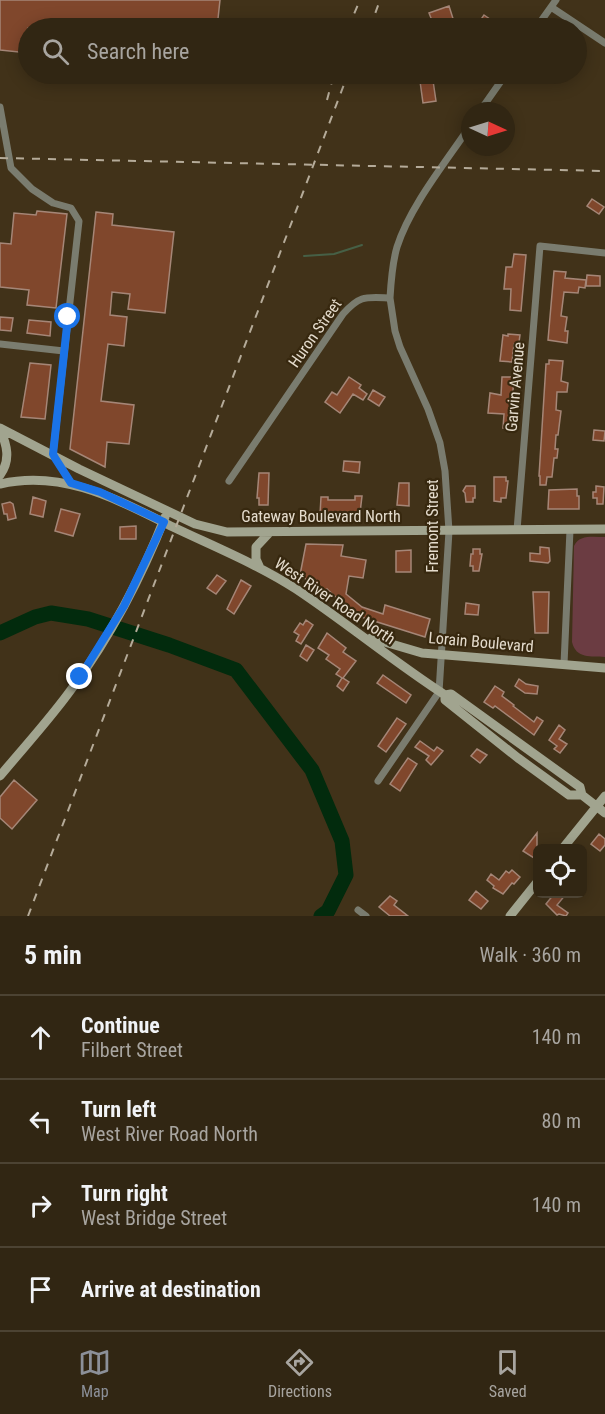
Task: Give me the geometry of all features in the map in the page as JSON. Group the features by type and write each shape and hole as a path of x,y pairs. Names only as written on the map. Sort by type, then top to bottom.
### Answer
{"main road":[{"name":"Gateway Boulevard North","path":"0,429 195,524 227,531 605,529"},
{"path":"0,429 5,441 7,457 0,475"},
{"name":"West River Road North","path":"0,484 26,479 71,483 100,492 261,569 295,588 442,694 445,700 569,795 582,795 605,813"},
{"path":"0,776 61,703 94,656 124,606 168,511"},
{"path":"261,569 256,559 256,547 270,532"},
{"name":"Lorain Boulevard","path":"357,632 404,649 441,655 605,668"},
{"path":"567,844 605,796"},
{"path":"510,916 533,886"}],"street":[{"path":"544,18 554,3 573,18"},
{"path":"587,29 605,43"},
{"path":"486,102 499,84"},
{"path":"0,107 11,168 39,194 53,203 70,208 79,221 53,454 71,483"},
{"path":"390,298 392,273 402,233 461,140"},
{"name":"Garvin Avenue","path":"517,530 540,246 605,253"},
{"name":"Huron Street","path":"229,481 343,314 354,302 366,297 390,298"},
{"name":"Fremont Street","path":"390,298 400,347 428,409 440,443 445,471 449,531 441,655 442,694"},
{"path":"0,344 64,351"},
{"path":"564,664 570,530"},
{"path":"378,781 442,694"},
{"path":"358,909 366,916"}],"shaded area":[{"path":"605,537 605,657 589,656 577,651 572,642 574,546 583,538"}],"building":[{"path":"0,0 220,0 218,18 18,18 18,52 0,50"},
{"path":"449,6 453,18 431,18 429,13"},
{"path":"420,84 433,84 436,101 423,103"},
{"path":"592,199 604,207 599,214 587,206"},
{"path":"37,211 67,214 56,308 27,305 29,290 0,287 0,243 11,244 14,213 36,215"},
{"path":"96,212 113,214 112,225 174,232 165,313 128,309 130,294 112,292 110,315 127,317 124,346 108,344 101,401 134,405 129,444 107,442 105,467 70,449"},
{"path":"514,254 526,255 521,311 510,310 511,289 504,289 506,267 512,267"},
{"path":"554,271 566,272 565,278 586,280 585,288 579,287 578,293 564,292 561,316 567,317 565,331 568,331 567,343 548,340"},
{"path":"587,275 600,276 600,286 586,286"},
{"path":"0,317 13,318 11,331 0,330"},
{"path":"29,320 51,322 50,336 27,333"},
{"path":"508,334 520,335 519,342 514,344 512,362 500,361 503,335 508,336"},
{"path":"549,360 563,361 561,381 568,383 567,392 557,392 556,410 561,411 558,435 556,435 557,458 554,458 552,477 547,477 546,485 540,485 546,364 549,364"},
{"path":"30,363 51,365 45,419 21,417"},
{"path":"349,377 361,385 359,388 367,394 363,400 353,394 340,413 325,402 332,392 337,395"},
{"path":"502,377 514,377 512,403 510,403 510,417 514,417 511,429 503,428 504,414 488,413 490,393 501,395"},
{"path":"373,390 385,397 379,406 368,399"},
{"path":"594,430 605,431 604,441 593,440"},
{"path":"344,461 360,462 359,473 343,471"},
{"path":"259,473 269,473 268,505 259,505 259,498 257,498"},
{"path":"494,477 506,477 508,481 506,498 501,498 501,502 494,501"},
{"path":"399,483 409,483 409,506 397,505"},
{"path":"466,486 475,486 473,502 466,502 463,491"},
{"path":"596,486 604,487 603,504 597,504 597,498 593,498"},
{"path":"577,489 579,509 548,509 549,490"},
{"path":"355,496 362,496 360,513 344,513 344,516 320,515 321,497 328,497 328,500 355,500"},
{"path":"33,497 46,501 43,517 30,514"},
{"path":"10,502 13,504 16,518 8,520 2,504"},
{"path":"61,509 80,514 73,536 55,531"},
{"path":"136,526 136,539 120,539 120,527"},
{"path":"306,544 343,545 341,556 366,560 363,578 349,576 346,594 362,607 383,614 385,605 430,619 425,637 355,615 327,589 325,593 300,575"},
{"path":"540,547 549,548 550,561 548,563 530,561 530,553 540,554"},
{"path":"473,549 480,549 480,554 482,554 479,571 473,571 473,566 470,566"},
{"path":"411,550 411,572 396,572 396,551"},
{"path":"217,575 226,581 216,594 207,588"},
{"path":"241,580 251,586 234,614 227,609"},
{"path":"533,592 549,592 548,633 535,633"},
{"path":"466,603 479,605 478,615 465,614"},
{"path":"306,620 313,625 301,644 296,641 299,635 294,632 300,623 303,625"},
{"path":"327,633 346,648 343,652 356,661 343,678 349,682 343,691 337,686 342,678 336,674 340,669 326,659 329,655 318,648"},
{"path":"306,645 314,650 307,661 300,656"},
{"path":"383,675 411,695 406,703 377,683"},
{"path":"519,679 526,684 538,686 537,694 525,693 515,686"},
{"path":"495,686 504,692 502,696 534,722 537,717 543,721 534,735 495,706 493,708 484,702"},
{"path":"397,718 406,724 386,752 378,746"},
{"path":"559,725 565,730 559,739 567,744 560,753 554,749 557,746 549,740"},
{"path":"420,741 434,751 437,747 443,751 431,765 426,760 429,756 415,747"},
{"path":"477,749 487,755 480,763 471,756"},
{"path":"408,758 417,764 400,791 390,784"},
{"path":"14,780 37,800 12,829 0,818 0,797"},
{"path":"537,833 537,844 533,844 533,857 523,851"},
{"path":"599,834 605,839 605,845 600,851 591,844"},
{"path":"512,870 520,877 503,894 493,888 494,886 487,880 491,874 499,880 506,871 509,873"},
{"path":"476,891 488,901 481,909 469,900"},
{"path":"390,896 397,901 394,905 408,916 390,916 379,907"},
{"path":"551,898 563,898 557,905 568,913 566,916 557,915 546,904"}],"waterway":[{"path":"304,256 334,254 362,245"},
{"path":"0,633 35,617 51,613 88,619 169,645 236,670 312,770 342,841 346,875 328,911 321,916"}],"railway":[{"path":"352,18 360,0"},
{"path":"374,18 380,0"},
{"path":"327,100 331,84"},
{"path":"28,916 344,84"},
{"path":"0,158 605,171"}],"route":[{"path":"68,317 53,454 71,483 100,492 164,522 124,606 80,677"}]}
